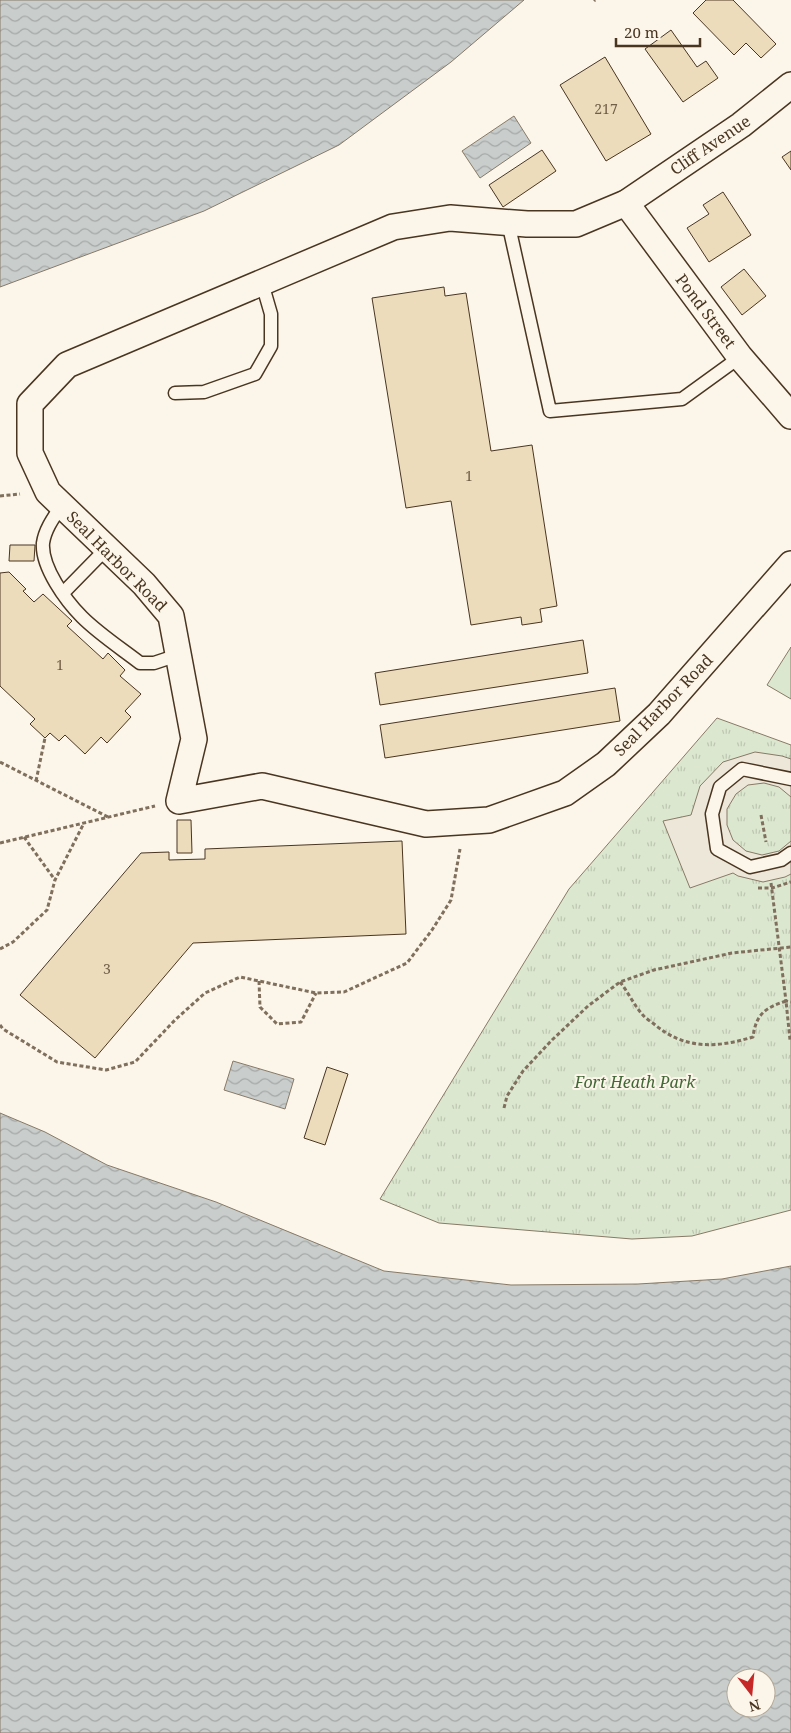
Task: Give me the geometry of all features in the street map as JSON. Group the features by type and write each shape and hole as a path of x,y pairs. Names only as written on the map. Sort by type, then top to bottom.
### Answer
{"street":[{"name":"Cliff Avenue","path":"626,203 741,125 791,85"},
{"name":"Seal Harbor Road","path":"626,203 576,224 450,218 393,227 67,365 30,404 30,453 48,492 144,584 171,616 194,739 179,801 262,786 426,824 489,820 565,793 606,764 658,714 791,564"},
{"name":"Pond Street","path":"626,203 740,357 791,416"}],"lane":[{"path":"508,222 550,411 682,398 740,357"},
{"path":"176,393 204,392 255,374 271,346 271,314 262,283"},
{"path":"62,506 48,526 43,544 49,571 63,594 83,618 140,663 154,663 178,655"},
{"path":"63,594 107,548"},
{"path":"791,779 742,770 720,787 712,814 717,849 750,867 781,860 791,853"}],"path":[{"path":"36,781 45,738"},
{"path":"0,762 109,817"},
{"path":"0,843 179,801"},
{"path":"0,1025 3,1030 57,1062 106,1070 135,1062 175,1020 205,993 240,977 316,993 344,992 406,963 432,930 451,900 461,845 461,822"},
{"path":"0,949 13,942 47,910 55,880 84,823"},
{"path":"24,837 55,880"},
{"path":"504,1108 507,1096 524,1071 552,1040 588,1006 620,982 654,970 732,953 791,947"},
{"path":"779,948 789,1002 790,1040"},
{"path":"259,981 260,1007 277,1024 300,1022 316,993"},
{"path":"620,982 642,1014 674,1038 692,1044 722,1044 753,1037 758,1016 771,1006 789,1002"}],"green space":[{"path":"791,647 791,699 767,685"},
{"name":"Fort Heath Park","path":"717,718 791,745 791,1210 692,1236 632,1239 439,1223 380,1199 569,889"}],"shaded area":[{"path":"755,752 791,759 791,797 779,787 764,783 748,785 736,794 727,809 727,825 733,840 746,851 762,855 779,851 791,841 791,874 763,882 733,873 690,888 663,821 691,815 700,786 723,762"}],"water":[{"path":"0,0 524,0 451,62 339,145 204,211 0,287"},
{"path":"514,116 531,143 480,178 462,151"},
{"path":"233,1061 294,1079 285,1109 224,1090"},
{"path":"0,1113 45,1132 107,1165 216,1202 384,1271 511,1285 638,1284 722,1279 791,1266 791,1733 0,1733"}],"building":[{"path":"706,0 733,0 776,44 761,58 746,43 734,55 693,13"},
{"path":"671,30 697,67 706,61 718,78 683,102 645,49"},
{"path":"605,57 651,134 606,161 560,85"},
{"path":"542,150 556,171 503,207 489,185"},
{"path":"791,151 791,170 782,157"},
{"path":"723,192 751,235 709,262 687,228 709,214 703,205"},
{"path":"744,269 766,296 742,315 721,287"},
{"path":"444,287 445,296 466,293 491,451 532,445 557,606 540,609 542,622 522,625 521,617 471,625 451,501 406,508 372,298"},
{"path":"10,545 35,545 34,561 9,561"},
{"path":"9,572 26,589 23,591 34,602 43,594 72,621 67,626 103,659 108,653 125,670 120,676 141,694 125,711 131,717 107,743 101,737 85,754 65,735 59,741 50,733 45,738 30,724 35,719 0,686 0,573"},
{"path":"583,640 588,673 380,705 375,673"},
{"path":"615,688 620,721 385,758 380,725"},
{"path":"177,820 191,820 192,853 177,853"},
{"path":"402,841 406,934 193,943 95,1058 20,995 141,853 169,852 169,860 205,859 205,849"},
{"path":"327,1067 348,1074 325,1145 304,1138"}]}
